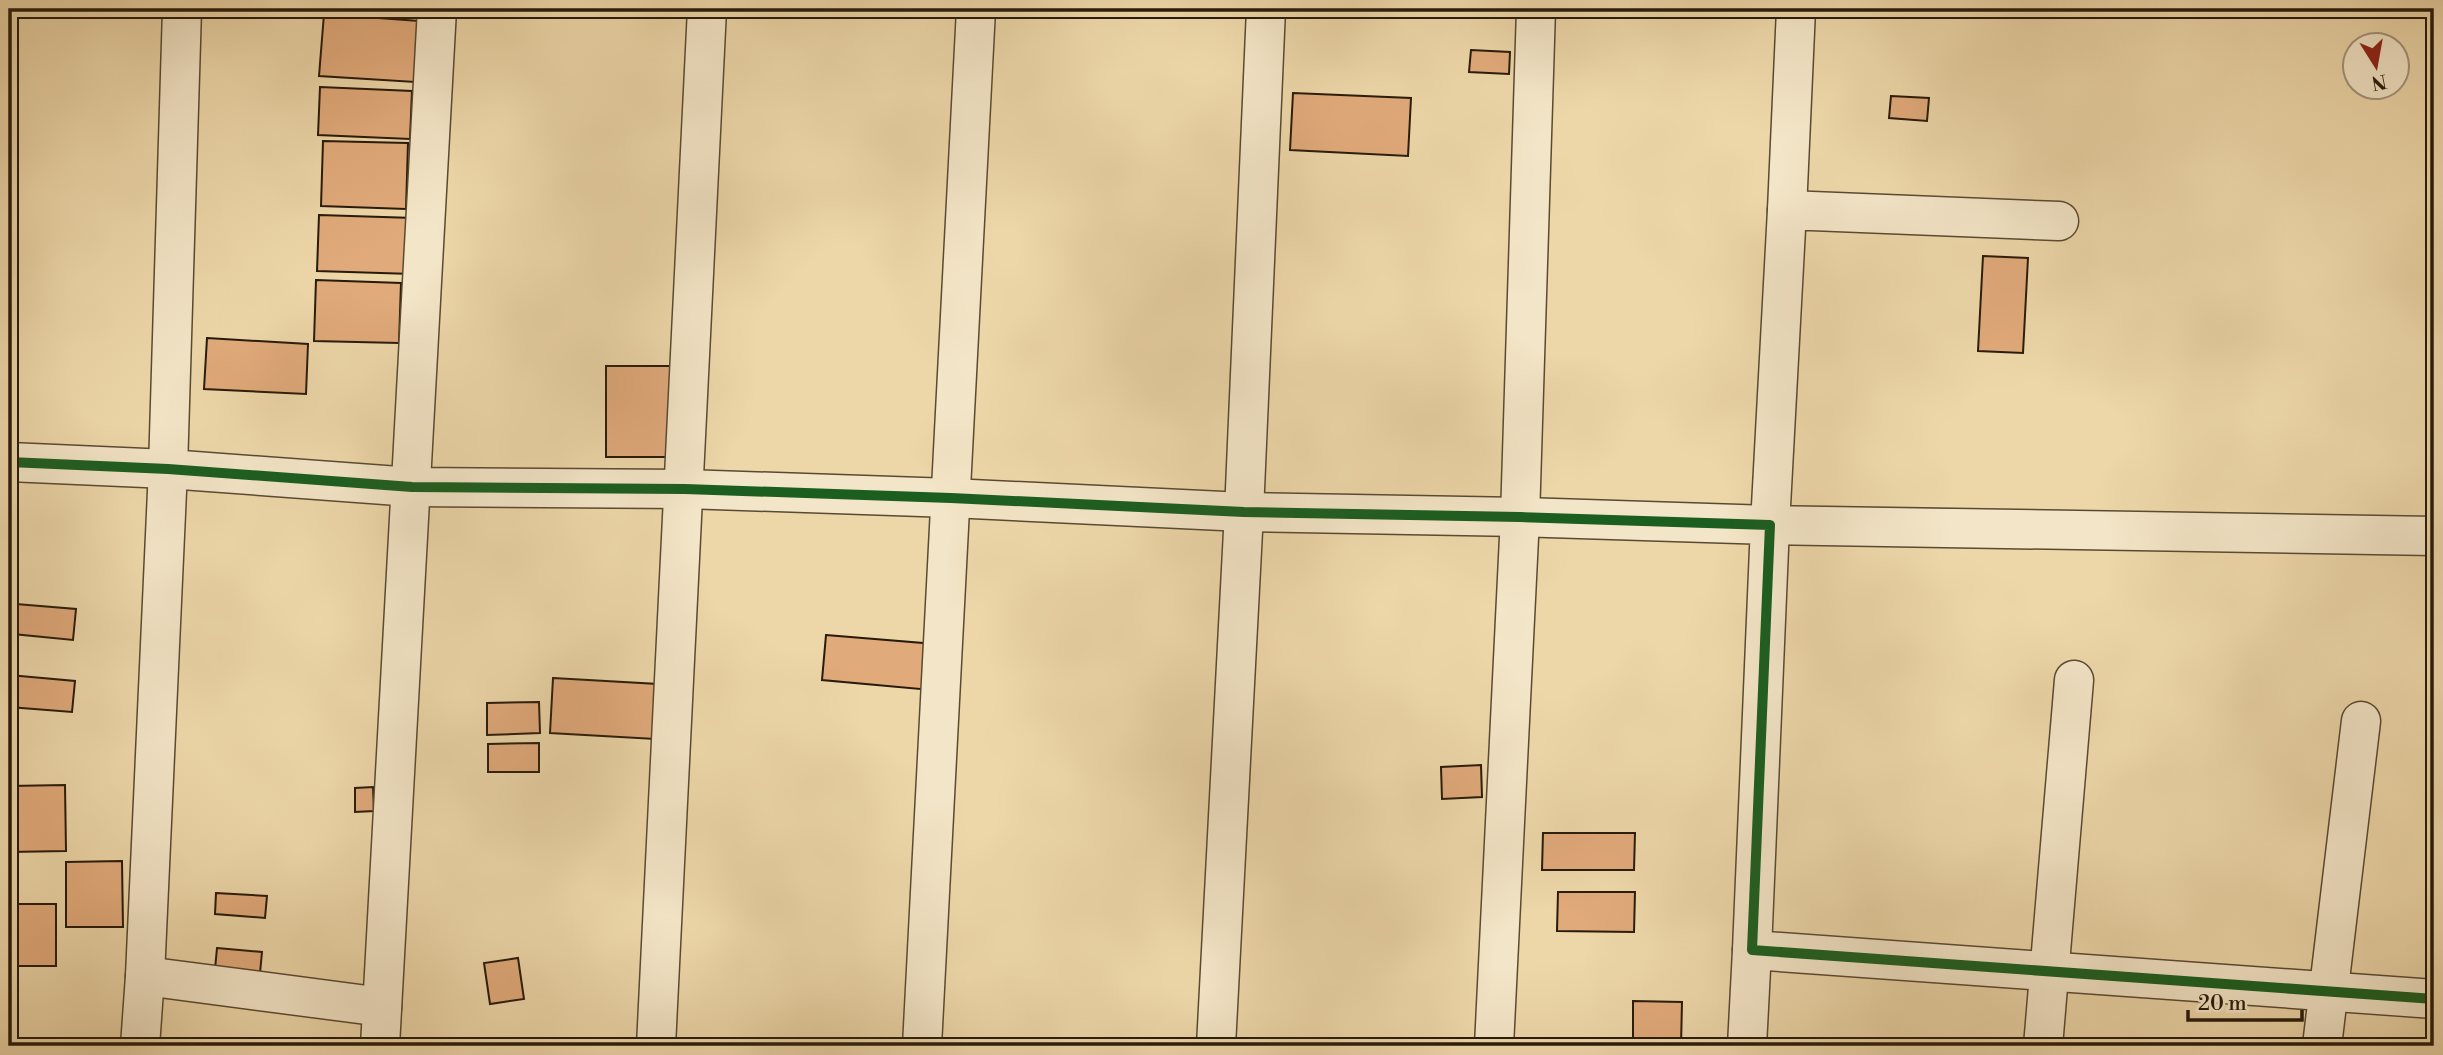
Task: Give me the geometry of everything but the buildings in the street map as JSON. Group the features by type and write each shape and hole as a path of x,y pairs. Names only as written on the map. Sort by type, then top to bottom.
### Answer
{"street":[{"path":"140,1046 168,469 182,9"},
{"path":"380,1046 437,9"},
{"path":"656,1046 685,489 706,9"},
{"path":"922,1046 976,9"},
{"path":"1216,1046 1244,512 1266,9"},
{"path":"1494,1046 1520,517 1536,9"},
{"path":"1747,1046 1796,9"},
{"path":"1787,210 2059,222"},
{"path":"9,462 168,469 412,487 685,489 1244,512 1770,525 2434,536"},
{"path":"2043,1046 2074,680"},
{"path":"2322,1046 2361,721"},
{"path":"1752,950 2434,999"},
{"path":"145,976 382,1007"}],"cycle path":[{"path":"9,462 168,469 412,487 685,489 1244,512 1770,525 1752,950 2434,999"}]}
